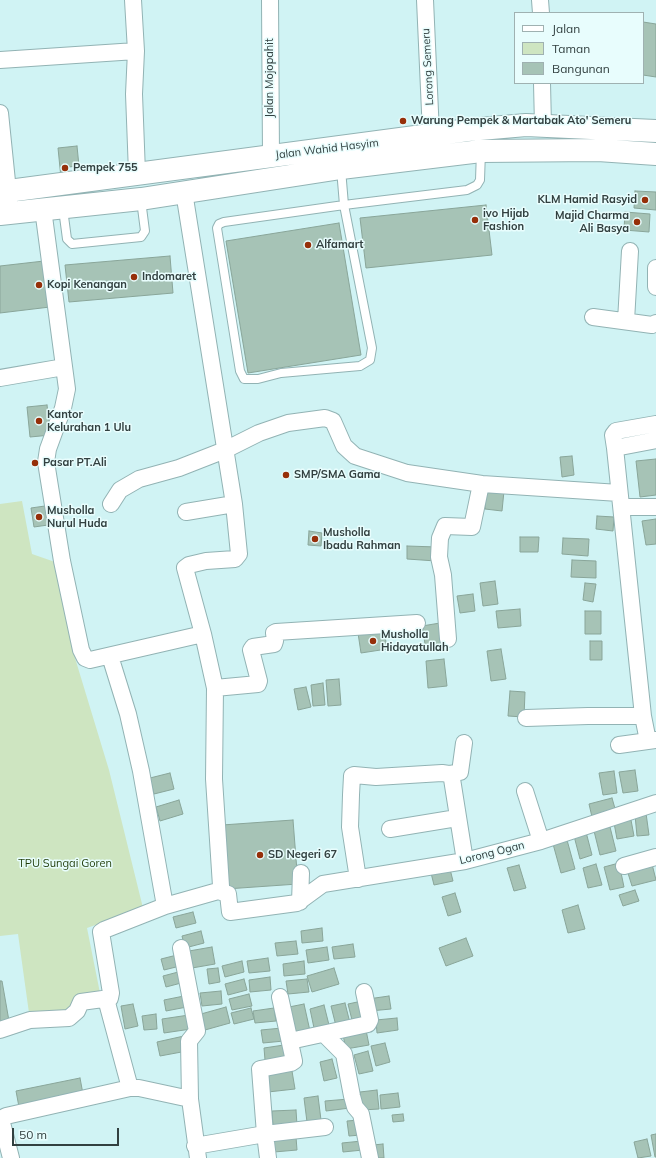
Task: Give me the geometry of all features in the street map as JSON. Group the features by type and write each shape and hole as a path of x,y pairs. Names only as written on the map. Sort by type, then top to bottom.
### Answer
{"highway":[{"name":"Jalan Wahid Hasyim","path":"4,191 431,134 511,126 656,131"},
{"path":"598,128 598,150"},
{"name":"Jalan Wahid Hasyim","path":"5,213 141,199 341,168 481,151 598,150 656,154"}],"street":[{"path":"133,0 136,51 134,94 137,173"},
{"name":"Jalan Mojopahit","path":"270,0 270,156"},
{"name":"Lorong Semeru","path":"425,0 431,134"},
{"path":"540,0 541,12"},
{"path":"0,60 136,51"},
{"path":"542,84 542,126"},
{"path":"0,113 5,213"},
{"path":"184,192 234,504 239,554 237,557 197,563 185,568 203,634 215,688 214,779 221,886 218,891"},
{"path":"53,208 64,367 67,389 66,398 47,455 47,468 62,561 81,650 85,658 90,660 203,634"},
{"path":"626,321 630,251"},
{"path":"656,268 656,287"},
{"path":"593,317 652,325 656,323"},
{"path":"0,378 64,367"},
{"path":"111,504 120,490 130,483 179,468 225,450 259,433 288,424 327,418 335,424 344,446 355,456 362,460 407,473 481,484 619,493"},
{"path":"619,745 652,740 643,716 614,434 616,431 656,424"},
{"path":"615,448 656,440"},
{"path":"448,639 443,575 439,557 440,538 445,526 472,527 481,484"},
{"path":"186,512 234,504"},
{"path":"628,508 656,507"},
{"path":"215,688 258,684 259,681 251,650 254,647 274,644 274,633 276,632 416,623"},
{"path":"110,656 128,714 141,771 165,906"},
{"path":"526,718 643,716"},
{"path":"358,879 350,827 353,776 376,777 442,773 449,774 460,772 464,743"},
{"path":"449,774 452,779 465,861"},
{"path":"525,791 541,841"},
{"name":"Lorong Ogan","path":"300,902 323,884 465,861 541,841 656,803"},
{"path":"390,829 458,818"},
{"path":"624,866 656,857"},
{"path":"0,1030 30,1020 69,1018 77,1011 81,1002 110,998 111,994 101,932 104,930 165,906 218,891 228,894 230,912 297,903 300,902 302,873"},
{"path":"181,948 197,1031 189,1042 190,1099 196,1152 237,1139 325,1127"},
{"path":"290,1041 366,1026 370,1023 364,992"},
{"path":"268,1158 261,1135 259,1070 261,1068 293,1062 294,1058 280,996"},
{"path":"106,999 130,1088"},
{"path":"324,1034 344,1054 352,1096 355,1107 361,1114 370,1158"},
{"path":"10,1158 1,1119 3,1116 130,1088 139,1088 190,1099"}],"lane":[{"path":"341,168 344,206 372,348 370,360 360,366 281,373 250,380 243,378 240,371 218,226 224,222 344,206 472,188 477,184 481,174 481,151"},
{"path":"53,208 67,239 74,245 143,236 145,231 141,199"}],"green space":[{"name":"TPU Sungai Goren","path":"22,501 32,554 55,562 75,658 109,770 143,908 87,928 103,1008 29,1013 18,934 0,936 0,504"}],"building":[{"path":"644,22 656,24 656,77 644,75"},
{"path":"77,146 79,166 68,167 69,177 61,178 58,148"},
{"name":"KLM Hamid Rasyid","path":"635,191 656,192 656,210 634,208"},
{"path":"486,205 492,255 366,268 360,218"},
{"name":"Majid Charma Ali Basya","path":"625,212 650,214 649,232 624,230"},
{"path":"339,223 361,355 248,373 226,241"},
{"path":"170,256 173,293 69,302 65,265"},
{"path":"44,261 50,307 0,313 0,266"},
{"name":"Kantor Kelurahan 1 Ulu","path":"47,405 51,435 30,437 27,407"},
{"path":"572,456 574,475 562,477 560,457"},
{"path":"656,459 656,495 640,497 636,461"},
{"path":"486,489 504,491 502,511 485,509"},
{"name":"Musholla Nurul Huda","path":"45,506 48,525 34,527 31,508"},
{"path":"597,516 614,517 613,531 596,529"},
{"path":"656,519 656,544 646,545 642,521"},
{"name":"Musholla Ibadu Rahman","path":"309,531 322,533 321,546 308,545"},
{"path":"520,537 539,537 538,552 520,552"},
{"path":"563,538 589,539 588,556 562,554"},
{"path":"407,546 437,547 436,561 407,559"},
{"path":"572,560 596,561 596,578 571,577"},
{"path":"495,581 498,604 483,606 480,583"},
{"path":"585,583 596,584 593,602 583,600"},
{"path":"473,594 475,611 460,613 457,596"},
{"path":"520,609 521,626 498,628 496,611"},
{"path":"585,611 601,611 601,634 585,634"},
{"path":"440,623 444,647 426,650 422,626"},
{"name":"Musholla Hidayatullah","path":"384,629 387,649 361,653 358,633"},
{"path":"590,641 602,641 602,660 590,660"},
{"path":"501,649 506,679 491,681 487,651"},
{"path":"444,659 447,686 428,688 426,661"},
{"path":"339,679 341,705 328,706 326,680"},
{"path":"323,683 325,705 313,706 311,685"},
{"path":"306,687 311,707 298,710 294,689"},
{"path":"510,691 525,692 524,717 508,716"},
{"path":"635,770 638,791 623,793 619,772"},
{"path":"614,771 617,793 603,795 599,773"},
{"path":"170,773 174,789 154,794 150,778"},
{"path":"612,798 616,812 592,817 589,804"},
{"path":"179,800 183,814 160,821 156,807"},
{"path":"646,813 649,835 637,836 635,815"},
{"name":"SD Negeri 67","path":"293,820 298,884 226,889 222,825"},
{"path":"631,820 634,836 617,839 614,823"},
{"path":"610,827 616,851 600,855 594,831"},
{"path":"586,832 592,855 580,859 574,836"},
{"path":"567,840 575,869 561,873 553,844"},
{"path":"619,863 624,887 610,890 604,867"},
{"path":"596,864 602,885 588,888 583,868"},
{"path":"652,864 656,880 632,886 627,870"},
{"path":"519,865 526,888 514,891 507,868"},
{"path":"450,869 453,881 434,885 431,873"},
{"path":"635,890 639,901 623,906 619,895"},
{"path":"455,893 461,912 448,916 442,897"},
{"path":"578,905 585,929 568,933 562,910"},
{"path":"193,912 196,923 176,928 173,917"},
{"path":"322,928 323,941 302,943 301,931"},
{"path":"201,931 204,943 185,948 182,936"},
{"path":"466,938 473,956 446,966 439,948"},
{"path":"296,941 298,954 277,956 275,943"},
{"path":"353,944 355,957 334,959 332,947"},
{"path":"212,947 215,964 192,968 189,951"},
{"path":"327,947 329,960 308,963 306,950"},
{"path":"181,954 184,965 164,970 161,959"},
{"path":"268,958 270,971 249,973 247,961"},
{"path":"242,961 244,972 225,977 222,966"},
{"path":"304,961 305,974 284,976 283,964"},
{"path":"218,968 220,982 209,984 207,969"},
{"path":"334,968 339,984 312,992 307,976"},
{"path":"182,971 185,982 166,987 163,976"},
{"path":"270,977 271,990 250,992 249,980"},
{"path":"244,979 247,990 228,995 225,984"},
{"path":"307,979 309,992 288,994 286,981"},
{"path":"0,981 2,981 9,1021 0,1023"},
{"path":"221,991 222,1004 202,1006 200,993"},
{"path":"249,994 252,1006 232,1010 229,999"},
{"path":"189,995 192,1006 166,1011 164,1000"},
{"path":"389,996 391,1009 370,1011 368,999"},
{"path":"362,1001 367,1020 353,1024 348,1004"},
{"path":"345,1003 350,1023 336,1026 331,1006"},
{"path":"133,1004 138,1026 125,1029 121,1006"},
{"path":"304,1004 310,1031 290,1035 284,1008"},
{"path":"324,1005 329,1025 314,1028 310,1009"},
{"path":"226,1007 230,1023 205,1030 201,1014"},
{"path":"251,1008 254,1019 234,1024 231,1013"},
{"path":"274,1008 276,1021 255,1023 253,1011"},
{"path":"156,1014 157,1029 144,1030 142,1016"},
{"path":"189,1015 191,1029 164,1033 162,1019"},
{"path":"397,1018 398,1030 377,1033 376,1020"},
{"path":"282,1028 284,1041 263,1043 261,1030"},
{"path":"366,1030 369,1045 346,1049 343,1035"},
{"path":"184,1036 187,1051 160,1056 157,1042"},
{"path":"385,1043 390,1062 376,1066 371,1046"},
{"path":"284,1045 286,1058 265,1060 264,1048"},
{"path":"368,1051 373,1071 359,1074 354,1055"},
{"path":"332,1059 337,1078 324,1081 320,1062"},
{"path":"292,1071 295,1089 268,1092 265,1074"},
{"path":"80,1078 83,1094 19,1107 16,1091"},
{"path":"377,1090 379,1109 362,1110 360,1092"},
{"path":"398,1093 400,1107 381,1109 380,1095"},
{"path":"318,1096 321,1120 307,1122 304,1098"},
{"path":"349,1099 350,1108 326,1111 325,1101"},
{"path":"296,1110 297,1125 273,1126 272,1111"},
{"path":"403,1114 404,1121 393,1122 392,1115"},
{"path":"359,1120 361,1135 349,1136 347,1121"},
{"path":"656,1134 656,1157 655,1157 651,1135"},
{"path":"296,1137 297,1150 274,1152 272,1140"},
{"path":"647,1139 651,1156 638,1158 634,1142"},
{"path":"362,1141 363,1150 343,1152 342,1143"},
{"path":"383,1144 384,1158 374,1158 373,1145"}],"place":[{"name":"Warung Pempek & Martabak Ato' Semeru","path":"403,121"},
{"name":"Pempek 755","path":"65,168"},
{"name":"KLM Hamid Rasyid","path":"645,200"},
{"name":"ivo Hijab Fashion","path":"475,220"},
{"name":"Majid Charma Ali Basya","path":"637,222"},
{"name":"Alfamart","path":"308,245"},
{"name":"Indomaret","path":"134,277"},
{"name":"Kopi Kenangan","path":"39,285"},
{"name":"Kantor Kelurahan 1 Ulu","path":"39,421"},
{"name":"Pasar PT.Ali","path":"35,463"},
{"name":"SMP/SMA Gama","path":"286,475"},
{"name":"Musholla Nurul Huda","path":"39,517"},
{"name":"Musholla Ibadu Rahman","path":"315,539"},
{"name":"Musholla Hidayatullah","path":"373,641"},
{"name":"SD Negeri 67","path":"260,855"}]}
